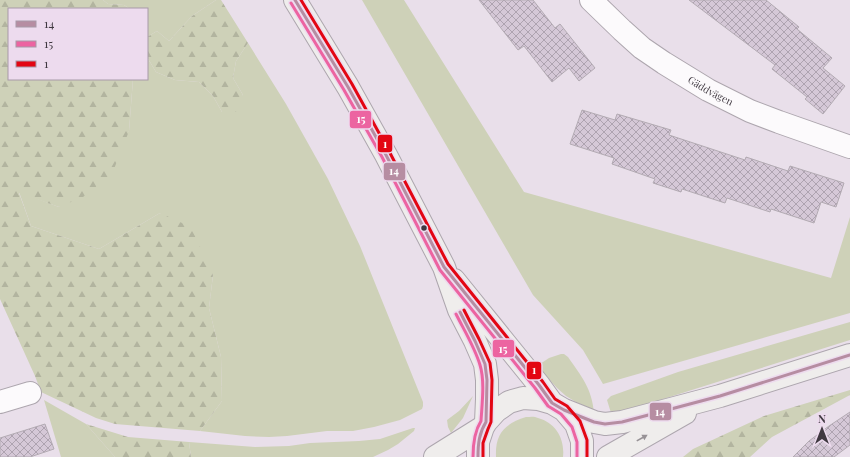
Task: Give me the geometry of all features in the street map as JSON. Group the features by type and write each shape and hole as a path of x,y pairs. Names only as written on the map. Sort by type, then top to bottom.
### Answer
{"main road":[{"path":"295,0 348,87 386,155 444,267 459,310 485,364 487,380 485,424 478,442 478,457"},
{"path":"444,267 539,385 558,407 576,424 582,441 582,457"},
{"path":"435,457 485,424 496,411 509,402 523,398 538,399 594,422 605,424 622,422 720,396 850,355"},
{"path":"608,457 682,415 720,396"}],"street":[{"name":"Gäddvägen","path":"591,0 642,48 708,90 750,111 850,147"},
{"path":"0,402 30,393"}],"green space":[{"path":"0,0 103,0 108,4 124,5 128,8 8,8 8,80 133,80 129,131 112,174 83,197 59,207 19,193 31,226 99,249 160,213 191,227 213,275 209,308 221,357 222,401 200,431 115,424 96,418 41,392 0,299"},
{"path":"103,0 216,0 192,16 169,41 157,31 148,36 148,8 128,8 124,5 108,4"},
{"path":"216,0 221,0 248,43 236,61 233,78 243,95 236,112 222,112 213,96 199,82 175,80 156,72 148,59 148,36 157,31 169,41 192,16"},
{"path":"362,0 404,0 524,192 831,278 850,217 850,313 603,384 583,350 533,295"},
{"path":"248,43 286,104 328,179 360,246 423,402 422,409 400,420 353,431 327,431 269,437 200,431 222,401 221,357 209,308 213,275 160,213 99,249 31,226 19,192 59,207 129,131 133,80 148,80 148,59 156,72 175,80 199,82 213,96 222,112 243,95 233,78 236,61"},
{"path":"850,322 850,340 622,412 611,413 607,400 611,396 678,372"},
{"path":"561,354 568,357 585,383 591,396 594,413 566,396 537,366 549,358"},
{"path":"850,390 850,395 772,437 750,457 683,457 693,449 764,416"},
{"path":"473,396 463,418 451,433 447,420 459,411"},
{"path":"44,400 86,424 115,457 61,457"},
{"path":"526,417 536,417 544,420 554,428 561,438 563,457 496,457 497,442 502,431 512,423"},
{"path":"86,424 128,437 189,442 191,457 115,457"},
{"path":"415,428 414,431 398,444 373,457 191,457 189,442 255,447 289,446 310,443 380,439"}],"building":[{"path":"479,0 533,0 555,28 560,24 595,68 579,81 569,68 552,82 524,46 518,50"},
{"path":"689,0 766,0 799,27 797,29 832,58 823,68 845,86 823,114 805,99 807,97 772,69 775,65"},
{"path":"582,110 615,120 617,114 671,130 669,135 745,160 746,157 788,171 790,166 844,183 836,207 821,202 814,223 771,209 770,212 727,198 725,203 682,189 681,192 653,183 655,179 612,164 614,158 570,144"},
{"path":"850,412 850,445 834,457 793,457 809,441"},
{"path":"45,424 54,449 30,457 0,457 0,438"}],"transit line":[{"name":"14","path":"295,0 348,87 386,155 444,267 552,403 564,410 594,422 605,424 622,422 720,396 850,355"},
{"name":"1","path":"301,0 352,84 448,264 555,399 567,406 580,421 587,440 587,457"},
{"name":"15","path":"291,3 344,90 382,157 440,270 548,406 561,414 572,427 577,442 577,457"},
{"name":"1","path":"464,310 490,363 492,380 491,422 483,443 483,457"},
{"name":"14","path":"460,312 485,364 487,380 486,422 479,439 478,457"},
{"name":"15","path":"456,314 475,352 482,371 483,393 481,421 474,438 473,457"}]}
